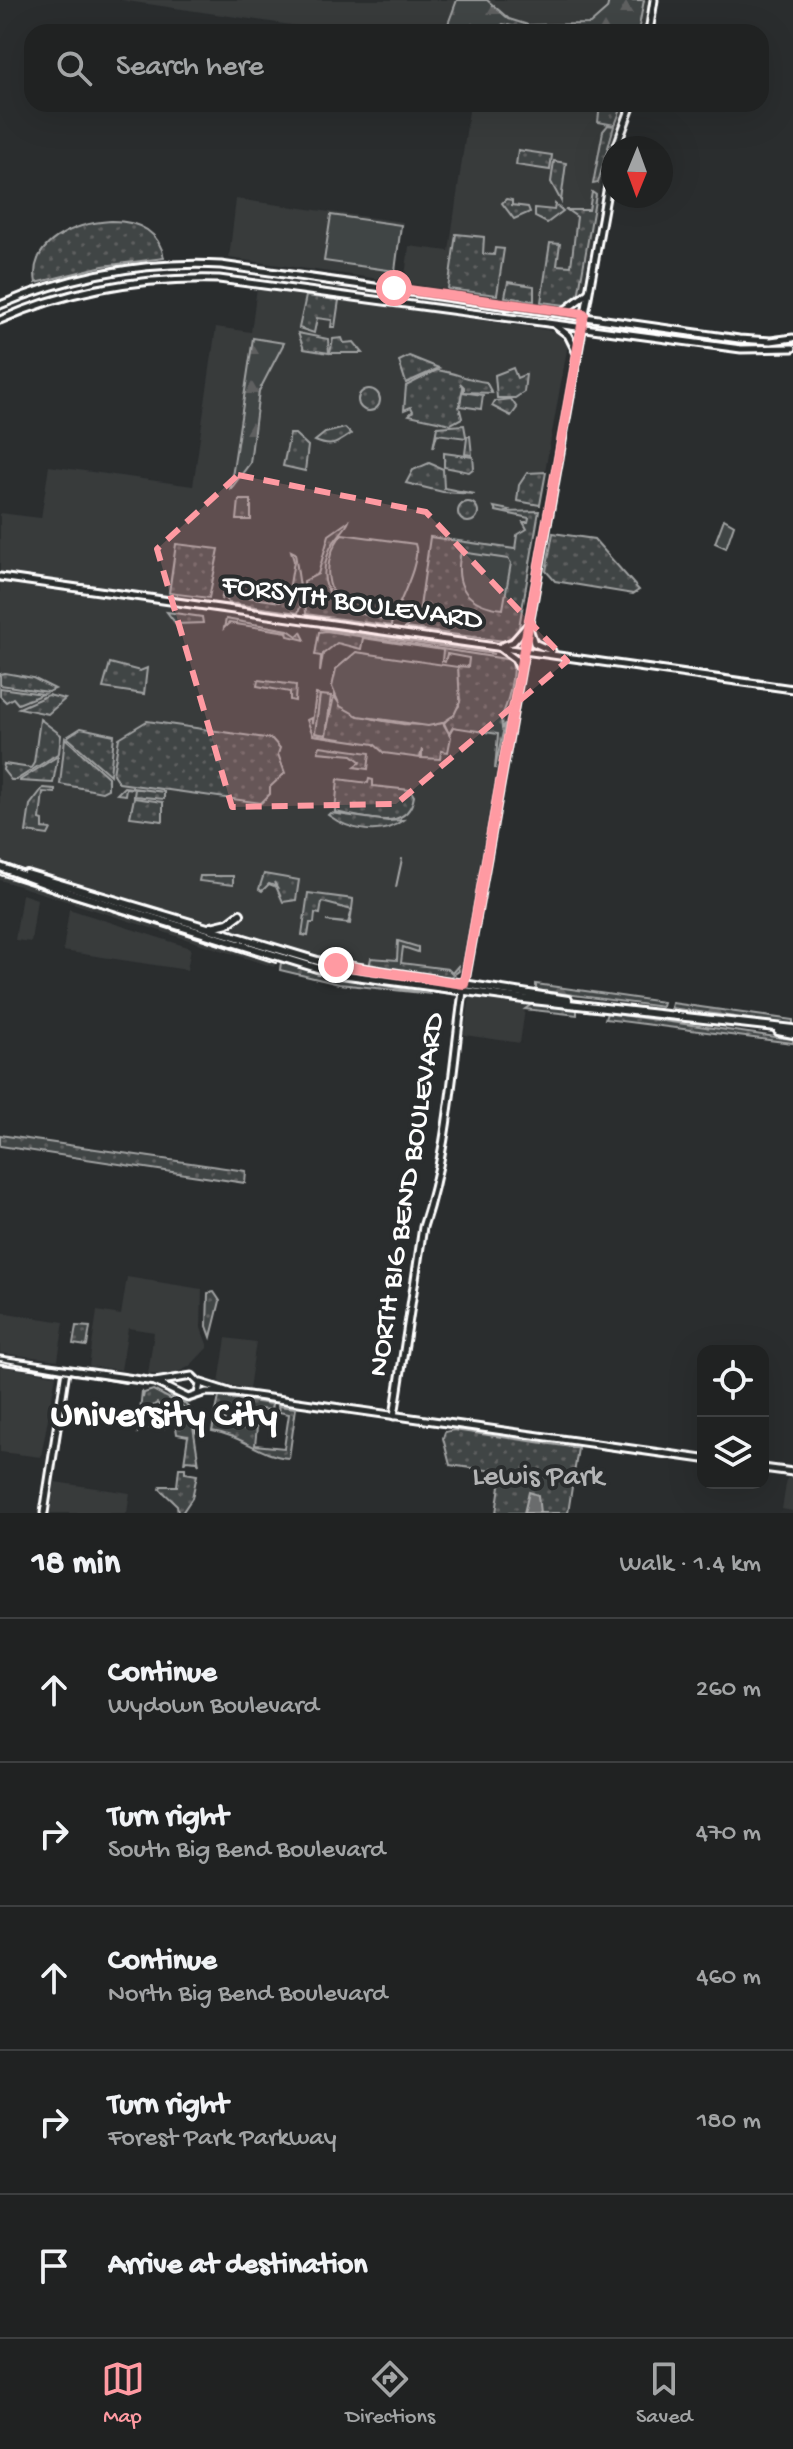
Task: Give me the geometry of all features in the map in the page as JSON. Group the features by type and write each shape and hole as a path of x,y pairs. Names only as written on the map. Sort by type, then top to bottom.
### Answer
{"main road":[{"path":"650,24 654,0"},
{"path":"620,136 629,112"},
{"name":"NORTH BIG BEND BOULEVARD","path":"394,1416 423,1227 445,1122 464,988 604,208"},
{"path":"0,305 71,279 168,263 247,267 739,339 771,341 793,338"},
{"path":"0,320 92,289 194,278 264,283 755,351 793,348"},
{"path":"563,311 588,292"},
{"path":"554,324 568,335 577,352"},
{"name":"FORSYTH BOULEVARD","path":"0,577 793,689"},
{"path":"498,647 513,642 529,624"},
{"path":"529,624 531,638 538,647 569,656"},
{"path":"498,647 514,658 521,670"},
{"path":"0,867 65,891 310,967 793,1032"},
{"path":"0,867 321,962 464,988"},
{"path":"210,927 228,923 240,914"},
{"path":"0,1360 155,1382 192,1376 199,1382 234,1393 697,1458"},
{"path":"44,1513 66,1370"},
{"path":"180,1393 181,1379"},
{"path":"155,1382 188,1398 197,1394 234,1393"},
{"path":"197,1394 199,1382"},
{"path":"769,1469 793,1472"}],"highlighted area":[{"path":"238,475 426,512 567,661 396,804 232,807 157,549"}],"shaded area":[{"path":"120,0 649,0 644,24 284,24"},
{"path":"469,112 623,112 615,136 601,136 601,181 583,290 567,307 404,283 409,246 449,251"},
{"path":"236,199 403,222 394,281 229,258"},
{"path":"257,287 554,331 568,344 516,632 516,665 487,836 461,970 453,979 316,958 0,861 0,513 41,518 49,466 193,486 216,327 251,332"},
{"path":"0,873 276,961 274,967 0,880"},
{"path":"22,894 37,899 31,942 15,940"},
{"path":"69,909 191,948 187,970 63,951"},
{"path":"470,996 526,1003 520,1043 464,1035"},
{"path":"127,1277 202,1289 201,1328 208,1347 190,1366 173,1375 148,1374 154,1332 128,1328 121,1370 89,1366 97,1311 121,1315"},
{"path":"0,1312 64,1322 58,1360 0,1353"},
{"path":"226,1338 256,1342 249,1389 219,1383"},
{"path":"0,1366 56,1375 41,1457 0,1452"},
{"path":"787,1478 793,1478 793,1511 782,1509"},
{"path":"55,1482 130,1493 127,1513 50,1513"},
{"path":"529,1492 538,1495 540,1513 524,1513"}],"green space":[{"path":"457,0 487,0 509,19 525,24 503,24 448,24"},
{"path":"609,0 644,0 640,24 590,24 607,9"},
{"path":"599,112 620,112 615,125 598,122"},
{"path":"608,125 614,126 611,136 602,136"},
{"path":"601,142 601,172 598,183 593,184"},
{"path":"518,150 552,155 550,170 516,165"},
{"path":"554,161 566,163 561,201 551,182"},
{"path":"592,192 596,195 578,297 565,305 541,302 550,243 560,244 557,265 571,266 577,217 567,210 589,210"},
{"path":"506,199 512,200 512,205 528,207 530,212 514,219 502,203"},
{"path":"555,204 563,211 547,223 535,217 535,208 554,210"},
{"path":"331,215 401,225 395,271 324,261"},
{"path":"111,221 130,223 145,229 157,240 164,258 103,266 36,283 35,269 39,256 57,237 83,226"},
{"path":"456,234 484,237 483,254 494,255 495,248 504,249 497,295 448,289"},
{"path":"508,282 534,286 534,301 505,297"},
{"path":"306,296 339,300 335,327 331,327 332,320 317,318 314,333 299,328"},
{"path":"298,333 328,339 329,353 304,349"},
{"path":"253,338 284,343 259,391 250,463 230,490"},
{"path":"342,338 344,343 354,342 363,353 330,353 333,339"},
{"path":"409,356 439,368 406,383 399,361"},
{"path":"513,368 517,378 526,374 524,392 515,398 497,398 495,375"},
{"path":"437,370 486,382 492,393 464,392 464,387 460,383 463,388 459,406 462,418 451,424 409,415 413,411 411,407 404,410 406,386"},
{"path":"369,389 380,400 369,411 358,400"},
{"path":"462,392 483,395 481,409 460,406"},
{"path":"511,399 517,408 511,416 492,406 495,401"},
{"path":"464,425 466,436 470,436 472,455 465,454 467,438 437,434 433,448 437,427"},
{"path":"345,428 351,434 338,442 326,444 315,441 325,433"},
{"path":"290,434 295,434 308,446 305,471 283,466"},
{"path":"444,453 473,457 474,468 469,472 444,467"},
{"path":"429,463 443,469 444,488 475,494 443,492 406,483 413,470"},
{"path":"546,472 540,505 517,501 519,485 527,473"},
{"path":"239,500 251,500 251,520 237,520"},
{"path":"468,502 475,505 478,512 475,519 468,522 461,519 458,512 461,505"},
{"path":"494,507 509,510 506,512 539,511 518,633 504,641 405,628 419,614 430,537 515,549 517,535 527,529 523,522 528,522 529,518 496,511"},
{"path":"724,519 734,525 726,548 715,543"},
{"path":"349,521 329,551 325,583 339,603 363,614 392,620 391,626 306,614 304,581 318,574 329,535"},
{"path":"553,533 594,539 639,590 633,594 555,581 546,571"},
{"path":"342,534 415,544 416,559 394,617 357,612 337,599 328,578 328,566 335,544"},
{"path":"176,544 219,549 209,598 169,593"},
{"path":"291,551 295,553 300,587 297,597 302,602 298,613 228,603 225,593 221,600 224,590 227,594 280,602 288,596 294,561"},
{"path":"461,552 508,559 511,563 503,609 472,599 466,592 459,576"},
{"path":"167,612 202,617 203,623 176,624"},
{"path":"226,619 288,630 297,636 301,632 305,640 288,636 287,632 229,623 224,628"},
{"path":"321,629 474,649 494,654"},
{"path":"326,631 512,660 512,681 501,717 502,728 505,723 495,769 498,734 453,727 449,734 444,723 459,706 458,666 468,667 469,658 447,654 445,662 442,661 443,650 363,638 361,649 337,643 323,654 320,672 321,656 315,655 319,632"},
{"path":"356,652 458,667 460,702 454,715 442,723 428,726 358,716 340,706 332,687 336,669"},
{"path":"110,663 140,671 147,668 144,694 103,688"},
{"path":"0,674 33,678 55,689 48,692 0,685"},
{"path":"258,680 296,685 295,701 290,700 290,692 257,686"},
{"path":"0,688 43,694 18,704 13,698 6,702 0,696"},
{"path":"316,694 320,695 316,733 326,734 334,696 353,712 384,721 417,725 443,723 451,737 448,752 441,751 440,759 422,758 422,749 420,758 384,753 374,744 313,735 307,720 311,718 312,723"},
{"path":"48,695 65,699 48,714 19,708"},
{"path":"320,695 331,696 326,735 315,733"},
{"path":"40,719 61,735 59,753 16,780 11,780 3,770 4,764 31,768 34,763"},
{"path":"147,721 272,739 280,748 278,754 285,773 270,787 270,794 261,803 119,783 113,774 119,738"},
{"path":"81,728 114,735 110,775 67,737"},
{"path":"65,738 108,777 108,789 102,792 60,784"},
{"path":"320,746 370,753 368,769 354,767 361,762 352,755 318,752"},
{"path":"58,756 53,783 20,781 20,780"},
{"path":"338,779 368,783 369,779 373,780 373,786 410,790 414,796 410,808 395,819 372,819 335,812"},
{"path":"124,787 164,792 164,799 134,796 135,789 126,788 125,795 117,794"},
{"path":"43,788 55,789 55,793 43,792 40,819 43,820 43,828 51,829 48,835 26,832 30,805"},
{"path":"134,798 163,802 163,821 130,817"},
{"path":"328,815 388,821 403,820 385,829 366,830 337,821"},
{"path":"264,874 299,880 296,900 283,902 276,887 269,884 262,891 259,889"},
{"path":"200,876 233,876 233,885 199,881"},
{"path":"308,893 353,899 352,910 322,902 320,914 315,913 314,923 310,923 308,936 302,935"},
{"path":"398,941 418,947 418,952 403,947 401,963 448,969 452,973 458,966 459,971 450,977 369,967 371,958 397,960"},
{"path":"281,962 335,977 431,994 339,984 280,970"},
{"path":"536,984 663,1002 662,1007 536,990"},
{"path":"672,1003 793,1020 793,1025 671,1008"},
{"path":"532,1004 577,1009 577,1015 525,1009"},
{"path":"607,1013 793,1039 793,1043 605,1019"},
{"path":"0,1135 246,1171 245,1183 0,1146"},
{"path":"214,1292 220,1301 211,1337 207,1326 208,1293"},
{"path":"76,1326 90,1327 87,1346 73,1344"},
{"path":"170,1389 190,1409 183,1408 189,1418 190,1411 197,1434 193,1426 199,1465 197,1461 186,1460 184,1463 188,1436 177,1434 174,1412 182,1406 168,1394"},
{"path":"153,1390 178,1403 171,1408 161,1407 157,1403 153,1406 157,1411 154,1422 162,1429 143,1427 138,1432 142,1391 143,1398 144,1393"},
{"path":"219,1397 272,1404 271,1410 259,1409 255,1445 284,1448 289,1414 279,1412 278,1406 296,1408 289,1458 269,1454 212,1431","holes":["226,1414 248,1417 247,1429 224,1426"]},
{"name":"Lewis Park","path":"454,1430 578,1448 568,1513 496,1513 502,1472 450,1465 443,1438 445,1432"},
{"path":"179,1468 185,1468 185,1473 197,1475 192,1498 182,1513 178,1513 177,1505 160,1489 161,1486 177,1486"}],"waterway":[{"path":"396,887 402,859"}],"tram line":[{"path":"0,875 276,963"},
{"path":"0,1361 125,1383"}],"district":[{"name":"University City","path":"164,1417"}],"route":[{"path":"336,965 464,984 584,314 394,288"}]}
